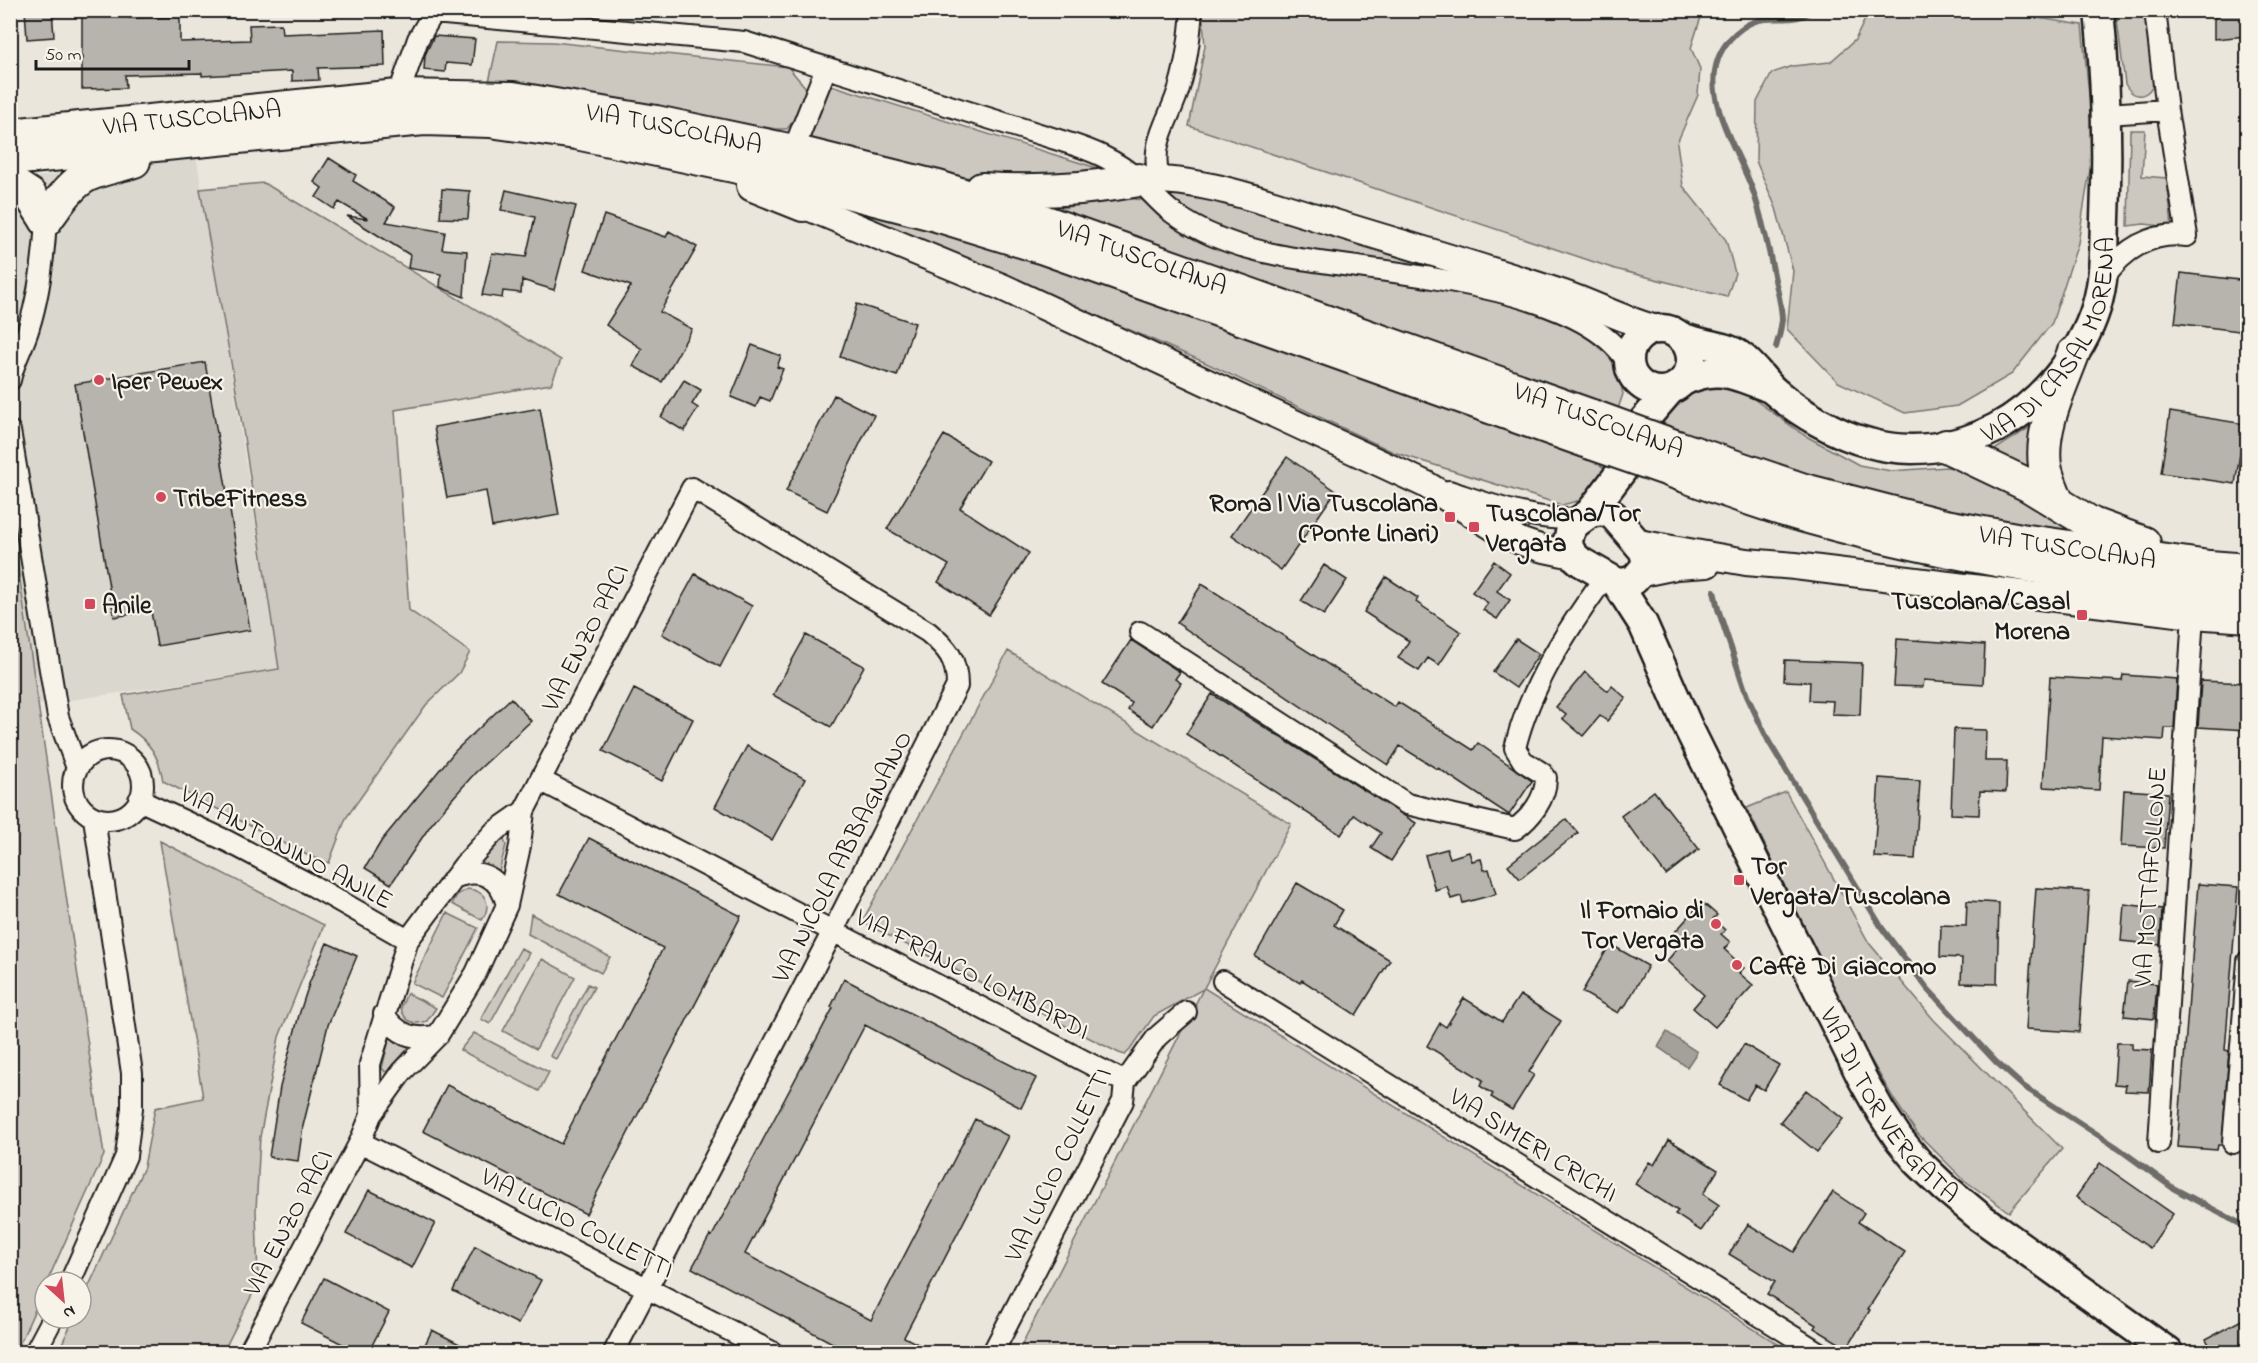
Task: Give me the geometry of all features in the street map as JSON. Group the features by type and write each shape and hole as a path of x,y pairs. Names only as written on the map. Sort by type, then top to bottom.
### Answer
{"main road":[{"name":"VIA DI CASAL MORENA","path":"1668,332 1737,354 1758,372 1772,389 1807,415 1863,442 1900,448 1946,446 1986,433 2019,414 2042,392 2073,354 2092,319 2103,279 2107,114 2099,10"},
{"name":"VIA TUSCOLANA","path":"10,159 65,141 398,96 482,97 549,103 656,122 793,151 938,187 1026,215 1673,458 1784,510 1934,548 2056,570 2247,595"},
{"name":"VIA TUSCOLANA","path":"10,135 65,141 167,143 353,124 453,118 544,128 816,183 982,228 1270,327 1591,429"},
{"path":"46,220 65,141"},
{"path":"46,220 70,189 87,175 131,162 167,143"},
{"path":"659,152 803,205"},
{"path":"938,187 1017,192 1050,191 1149,179"},
{"path":"10,182 30,195 46,220"},
{"path":"1587,515 1597,510 1611,513 1644,551 1647,566 1626,577 1581,562 1572,555 1568,540 1571,530 1587,515 1632,446 1691,366 1690,349 1668,332 1641,336 1633,345 1630,354 1632,446 1622,497 1632,536"},
{"path":"2057,501 2045,469 2045,440 2050,416 2073,354"},
{"path":"1632,370 1646,388 1662,391 1677,385"},
{"name":"VIA DI CASAL MORENA","path":"1677,385 1698,374 1719,371 1772,389"},
{"path":"1946,446 2016,478 2057,501 2079,518 2105,531 2209,567"},
{"name":"VIA TUSCOLANA","path":"1673,458 1940,525 2020,540 2209,567 2247,570"},
{"name":"VIA DI TOR VERGATA","path":"1626,577 1642,624 1689,729 1862,1078 1887,1122 1918,1162 1963,1204 2168,1353"}],"street":[{"path":"1192,10 1190,40 1180,87 1159,136 1155,165 1149,179 1189,182 1284,208 1564,294 1634,323 1668,332"},
{"path":"2103,279 2116,261 2142,243 2161,236 2187,236 2167,110 2155,10"},
{"path":"398,96 418,39 435,12"},
{"name":"VIA TUSCOLANA","path":"435,12 744,42 1077,146 1149,179 1161,204 1183,220 1203,231 1249,248 1304,260 1473,286 1541,303 1569,315 1600,333 1621,351 1632,370"},
{"path":"793,151 826,68"},
{"path":"2107,114 2167,110"},
{"path":"803,205 1002,288 1425,484 1503,533 1540,548 1572,555"},
{"path":"10,380 14,363 29,328 37,297 43,266 46,220"},
{"path":"10,431 58,717 77,768 72,782 74,797 82,809 94,818 132,1073 132,1108 126,1156 75,1270"},
{"path":"1425,484 1542,517 1563,519 1587,515"},
{"name":"VIA ENZO PACI","path":"249,1353 360,1142 371,1115 402,1072 438,1035 476,973 507,905 520,846 524,811 692,488"},
{"name":"VIA NICOLA ABBAGNANO","path":"614,1353 957,686 957,672 953,657 928,632 692,488"},
{"name":"VIA TUSCOLANA","path":"1632,536 1699,554 1746,562 1796,566 2193,615 2247,619"},
{"path":"1140,632 1407,804 1515,829 1528,819 1546,787 1546,778 1523,761 1515,748 1520,726 1557,651 1580,611 1626,577 1691,564 1746,562"},
{"name":"VIA MOTTAFOLLONE","path":"2159,1143 2193,615"},
{"name":"VIA ANTONINO ANILE","path":"77,768 93,753 104,750 116,751 128,756 142,776 143,788 133,809 117,819 94,818"},
{"name":"VIA FRANCO LOMBARDI","path":"540,780 1125,1082"},
{"name":"VIA ANTONINO ANILE","path":"139,800 227,841 314,886 408,940"},
{"name":"VIA ENZO PACI","path":"371,1115 370,1064 408,940 454,878 494,832 524,811"},
{"path":"454,878 465,873 488,876 498,883 507,905"},
{"path":"2233,1143 2247,961"},
{"name":"VIA SIMERI CRICHI","path":"1222,981 1818,1353"},
{"name":"VIA LUCIO COLLETTI","path":"993,1353 1123,1101 1125,1082 1157,1037 1186,1012"},
{"path":"384,1014 391,1025 401,1033 413,1038 438,1035"},
{"name":"VIA LUCIO COLLETTI","path":"360,1142 772,1353"},
{"path":"35,1353 47,1330"}],"shaded area":[{"path":"1202,11 1707,11 1701,17 1691,48 1700,69 1698,95 1677,143 1683,186 1726,240 1735,273 1727,297 1615,269 1189,126 1205,46"},
{"path":"1869,11 1996,11 2082,25 2094,145 2078,243 2052,323 2012,374 1957,406 1905,413 1838,382 1787,329 1793,271 1776,208 1756,161 1757,102 1772,73 1793,66 1830,62 1855,40"},
{"path":"2116,11 2147,11 2155,80 2149,90 2142,95 2133,93 2125,84"},
{"path":"498,41 553,42 788,67 806,88 800,112 787,129 776,129 489,82"},
{"path":"831,85 1100,169 1110,175 1030,183 962,177 810,138"},
{"path":"2130,130 2145,130 2142,176 2167,178 2172,227 2144,224 2128,226"},
{"path":"196,154 279,669 37,705 10,522 10,181"},
{"path":"264,183 561,360 551,384 395,410 409,610 470,652 459,673 426,705 346,818 329,863 309,856 163,781 159,764 152,750 130,729 123,695 279,669 242,424 200,189"},
{"path":"1169,191 1210,196 1472,275 1401,263 1305,253 1269,245 1209,223 1178,207"},
{"path":"1122,197 1142,200 1166,219 1229,248 1482,293 1560,318 1601,347 1618,369 1623,394 1616,415 1061,215 1061,208"},
{"path":"864,209 1004,245 1593,459 1606,470 1585,499 1562,505 1393,452 1204,362 867,216"},
{"path":"1733,384 1804,435 1859,465 1891,471 1947,467 1977,472 2091,537 1894,504 1654,428 1675,402 1704,385"},
{"path":"2041,420 2032,476 1991,455 1993,451"},
{"path":"11,519 104,1155 52,1270 33,1270 33,1314 16,1352 10,1352"},
{"path":"1008,651 1291,824 1204,988 1791,1352 1018,1352 1203,989 1154,1016 1125,1055 862,922"},
{"path":"1786,792 1869,943 1934,1020 2062,1149 2009,1212 1964,1180 1917,1133 1859,1040 1747,808"},
{"path":"504,840 506,845 498,875 479,865 500,841"},
{"path":"160,841 324,925 279,1037 260,1137 256,1210 258,1283 223,1352 58,1352 68,1330 93,1330 93,1277 144,1167 155,1108 203,1098"},
{"path":"467,889 479,892 485,899 487,909 482,920 452,904 457,895"},
{"path":"447,913 478,928 442,998 412,983"},
{"path":"531,914 610,957 601,973 528,934"},
{"path":"521,948 529,953 490,1024 481,1019"},
{"path":"542,959 575,977 536,1049 503,1031"},
{"path":"588,984 594,987 556,1059 550,1056"},
{"path":"407,993 436,1008 427,1021 414,1023 404,1016 401,1008"},
{"path":"1667,1032 1697,1052 1687,1067 1658,1047"},
{"path":"474,1033 549,1072 539,1091 460,1050"},
{"path":"390,1036 396,1042 410,1046 385,1072 382,1068"}],"building":[{"path":"25,10 52,10 54,37 27,39"},
{"path":"82,10 129,10 129,18 180,17 180,42 250,40 249,25 281,24 282,34 384,30 385,66 318,68 319,80 292,81 292,71 202,76 202,73 125,75 126,88 82,89"},
{"path":"2218,10 2247,10 2247,36 2214,39 2214,20"},
{"path":"434,36 475,39 472,65 446,63 445,72 424,70 425,55"},
{"path":"329,158 356,175 353,181 395,207 386,222 445,232 442,249 467,251 464,297 440,287 441,274 408,268 410,255 347,216 368,219 339,202 334,209 316,197 322,188 314,182"},
{"path":"442,189 470,191 468,219 440,218"},
{"path":"506,190 576,206 554,290 522,280 521,293 503,291 502,298 482,295 492,253 526,257 535,217 501,210"},
{"path":"604,215 666,237 669,231 697,247 660,312 692,329 662,382 633,366 642,349 606,325 631,286 585,270"},
{"path":"2181,273 2247,281 2247,332 2175,323"},
{"path":"857,304 915,323 897,376 840,357"},
{"path":"752,345 781,356 777,367 783,369 770,401 760,397 756,407 731,397"},
{"name":"TribeFitness","path":"205,362 250,630 157,646 151,611 114,617 75,384"},
{"path":"684,380 701,390 692,404 698,408 684,431 661,417"},
{"path":"834,395 874,415 827,511 786,491"},
{"path":"540,408 559,515 492,527 486,491 447,498 434,427"},
{"path":"2170,412 2245,424 2235,484 2161,473"},
{"path":"944,435 988,461 960,508 1029,553 989,615 938,582 949,565 887,529"},
{"path":"1287,457 1336,491 1281,570 1232,535"},
{"path":"1494,561 1510,573 1497,591 1510,600 1497,619 1483,610 1488,603 1472,592"},
{"path":"1324,565 1347,580 1324,615 1301,601"},
{"path":"695,574 752,606 720,667 662,634"},
{"path":"1386,577 1418,598 1416,602 1461,632 1439,665 1428,658 1419,671 1398,658 1409,641 1364,612"},
{"path":"1202,584 1395,707 1398,702 1473,750 1478,743 1532,781 1509,815 1400,746 1388,765 1177,623"},
{"path":"806,635 864,666 831,727 773,695"},
{"path":"1516,639 1539,654 1516,688 1493,672"},
{"path":"1897,639 1985,645 1983,684 1924,680 1923,687 1894,686"},
{"path":"1131,640 1180,672 1175,679 1181,683 1153,726 1128,710 1132,703 1102,684"},
{"path":"1785,660 1862,663 1860,715 1832,714 1833,701 1809,700 1810,682 1784,681"},
{"path":"1585,672 1608,691 1612,686 1626,698 1607,721 1600,716 1583,736 1563,719 1566,715 1556,707"},
{"path":"2123,675 2177,679 2174,728 2165,728 2164,740 2102,736 2099,790 2043,787 2050,677 2122,681"},
{"path":"2201,681 2247,683 2247,730 2198,727"},
{"path":"634,689 693,719 662,781 603,751"},
{"path":"1212,694 1416,823 1391,861 1371,848 1381,833 1354,815 1341,835 1186,734"},
{"path":"511,698 531,721 475,773 452,799 430,826 391,884 365,868 382,840 455,751"},
{"path":"1954,729 1986,730 1985,761 2007,761 2006,792 1980,791 1979,815 1951,814"},
{"path":"747,746 805,779 772,840 715,807"},
{"path":"1879,778 1920,781 1915,859 1874,857"},
{"path":"2124,790 2168,793 2164,848 2121,846"},
{"path":"1654,791 1699,849 1666,875 1621,816"},
{"path":"1566,819 1578,833 1520,879 1508,865"},
{"path":"589,838 741,916 586,1214 423,1131 447,1085 561,1144 663,948 559,894"},
{"path":"1447,849 1450,858 1469,852 1472,861 1481,859 1484,870 1489,869 1496,894 1463,903 1461,896 1451,899 1447,886 1435,890 1425,855"},
{"path":"1297,883 1343,910 1334,925 1390,960 1356,1015 1302,980 1300,983 1255,956"},
{"path":"2198,884 2238,887 2225,1050 2229,1051 2222,1145 2218,1145 2217,1150 2177,1147"},
{"path":"2036,888 2089,891 2079,1032 2026,1029"},
{"path":"1967,901 1999,903 1997,984 1961,983 1962,958 1940,957 1941,925 1966,926"},
{"path":"1702,902 1717,915 1713,919 1725,930 1721,934 1730,942 1724,949 1744,968 1739,973 1753,985 1715,1027 1693,1008 1704,995 1667,961 1676,950 1666,942"},
{"path":"2124,904 2162,909 2160,945 2121,941"},
{"path":"327,943 357,956 328,1025 303,1126 298,1161 269,1157 280,1087 299,1015 310,981"},
{"path":"1610,944 1648,966 1624,1008 1622,1007 1618,1013 1582,992"},
{"path":"844,979 1036,1078 1021,1108 865,1025 745,1254 871,1320 975,1119 1008,1136 904,1337 935,1353 851,1353 692,1268 710,1235 712,1236 833,1008 831,1007"},
{"path":"2128,981 2157,984 2154,1019 2124,1016"},
{"path":"1520,995 1561,1021 1529,1072 1534,1075 1512,1110 1491,1097 1493,1094 1480,1086 1483,1080 1427,1046 1440,1023 1446,1027 1464,998 1502,1022"},
{"path":"2117,1043 2132,1043 2132,1049 2152,1050 2149,1092 2125,1091 2126,1085 2114,1084"},
{"path":"1744,1044 1779,1065 1764,1090 1755,1085 1746,1100 1720,1085"},
{"path":"1806,1090 1843,1119 1817,1152 1780,1122"},
{"path":"1669,1140 1718,1170 1703,1194 1719,1205 1701,1231 1675,1214 1678,1211 1635,1184 1649,1162 1654,1165"},
{"path":"2100,1163 2173,1214 2150,1248 2076,1197"},
{"path":"369,1190 435,1223 412,1268 346,1234"},
{"path":"1833,1192 1864,1213 1858,1222 1905,1252 1868,1309 1870,1310 1847,1348 1814,1328 1816,1325 1767,1294 1775,1282 1729,1254 1748,1224 1794,1252"},
{"path":"475,1246 541,1280 518,1324 453,1291"},
{"path":"324,1278 389,1312 368,1353 360,1353 301,1323"},
{"path":"2247,1317 2247,1353 2214,1353 2206,1339"},
{"path":"432,1330 477,1353 421,1353"}],"waterway":[{"path":"1776,347 1782,315 1768,246 1753,191 1720,115 1715,95 1714,75 1719,57 1730,39 1742,28 1763,19 1793,18 1803,16 1813,10"},
{"path":"1714,591 1747,696 1769,742 1882,928 1927,988 1996,1062 2023,1086 2115,1146 2173,1188 2248,1228"}],"place":[{"name":"Iper Pewex","path":"99,380"},
{"name":"TribeFitness","path":"161,497"},
{"name":"Roma | Via Tuscolana (Ponte Linari)","path":"1450,517"},
{"name":"Tuscolana/Tor Vergata","path":"1474,527"},
{"name":"Anile","path":"90,604"},
{"name":"Tuscolana/Casal Morena","path":"2082,615"},
{"name":"Tor Vergata/Tuscolana","path":"1739,880"},
{"name":"Il Fornaio di Tor Vergata","path":"1716,924"},
{"name":"Caffè Di Giacomo","path":"1737,965"}]}
